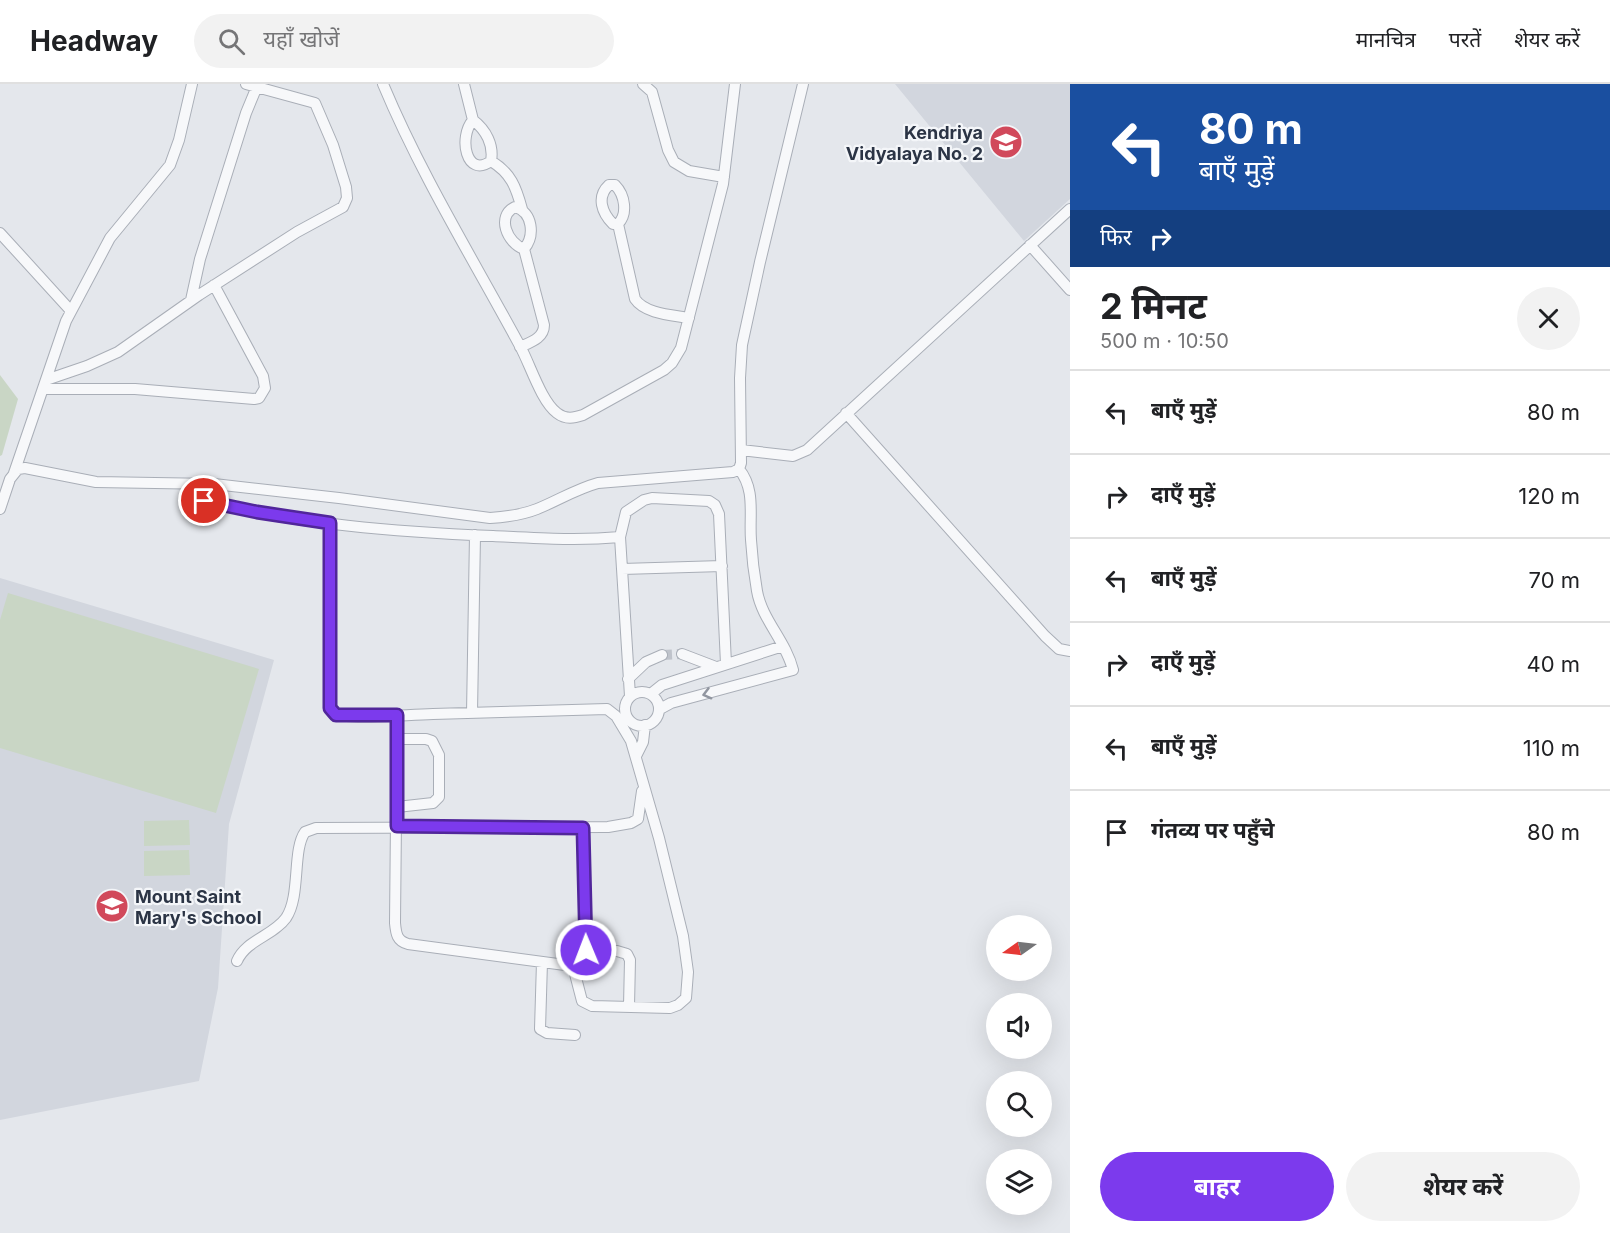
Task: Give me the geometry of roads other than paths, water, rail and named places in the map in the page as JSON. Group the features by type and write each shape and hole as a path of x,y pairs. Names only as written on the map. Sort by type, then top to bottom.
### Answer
{"street":[{"path":"0,509 57,344 71,311 110,238 171,165 192,84"},
{"path":"44,385 112,355 214,285 297,232 343,207 347,198 346,186 333,145 315,103 246,84"},
{"path":"383,84 422,170 549,404 556,413 573,418 583,415 654,375 672,363 681,348 724,177 735,84"},
{"path":"464,84 473,120 487,135 492,150 491,161"},
{"path":"643,84 656,88 668,150 674,162 689,171 724,177"},
{"path":"660,709 671,703 793,670 783,646 760,605 750,539 750,491 747,478 739,469 740,378 742,345 803,84"},
{"path":"191,300 202,252 246,113 258,86"},
{"path":"473,120 465,132 467,156 478,165 491,161"},
{"path":"491,161 502,168 510,178 528,218 531,233 529,243 524,249"},
{"path":"520,347 539,337 544,330 524,249 510,239 506,225 509,210 515,207 522,209"},
{"path":"741,450 783,456 800,455 1070,209"},
{"path":"618,224 638,303 646,309 689,318"},
{"path":"0,234 71,311"},
{"path":"1030,245 1070,290"},
{"path":"44,385 259,398 265,388 263,376 214,285"},
{"path":"846,413 1045,636 1059,649 1070,651"},
{"path":"14,473 18,469 31,468 108,484 214,484 490,518 536,510 582,488 598,483 726,474 739,469"},
{"path":"636,756 644,742 640,725 626,717 624,709 630,696 620,537 626,512 644,500 652,498 709,501 715,505 719,514 722,566 721,666"},
{"path":"204,501 330,523 556,539 620,537"},
{"path":"330,523 330,708 336,715 607,709 631,741 659,838 683,936 688,979 686,998 678,1005 660,1009 586,1004 580,996 576,975 571,966"},
{"path":"472,713 475,535"},
{"path":"622,569 722,566"},
{"path":"652,693 662,685 783,646"},
{"path":"682,654 721,666"},
{"path":"628,679 646,662 662,655"},
{"path":"622,727 640,725 656,719 660,709 658,700 652,693 643,692 630,696"},
{"path":"611,712 624,709"},
{"path":"397,715 395,923 399,940 408,944 571,966 583,959 586,950 583,828"},
{"path":"397,739 432,741 439,755 439,797 436,801 397,807"},
{"path":"237,961 241,952 285,919 294,892 300,843 305,831 316,828 397,826 583,828 631,823 638,819 643,784"},
{"path":"586,950 617,951 627,954 630,960 630,1006"},
{"path":"542,962 540,1029 547,1033 575,1035"}],"tunnel":[{"path":"662,655 682,654"}],"place":[{"name":"Kendriya Vidyalaya No. 2","path":"1006,142"},
{"name":"Mount Saint Mary's School","path":"112,906"}]}
